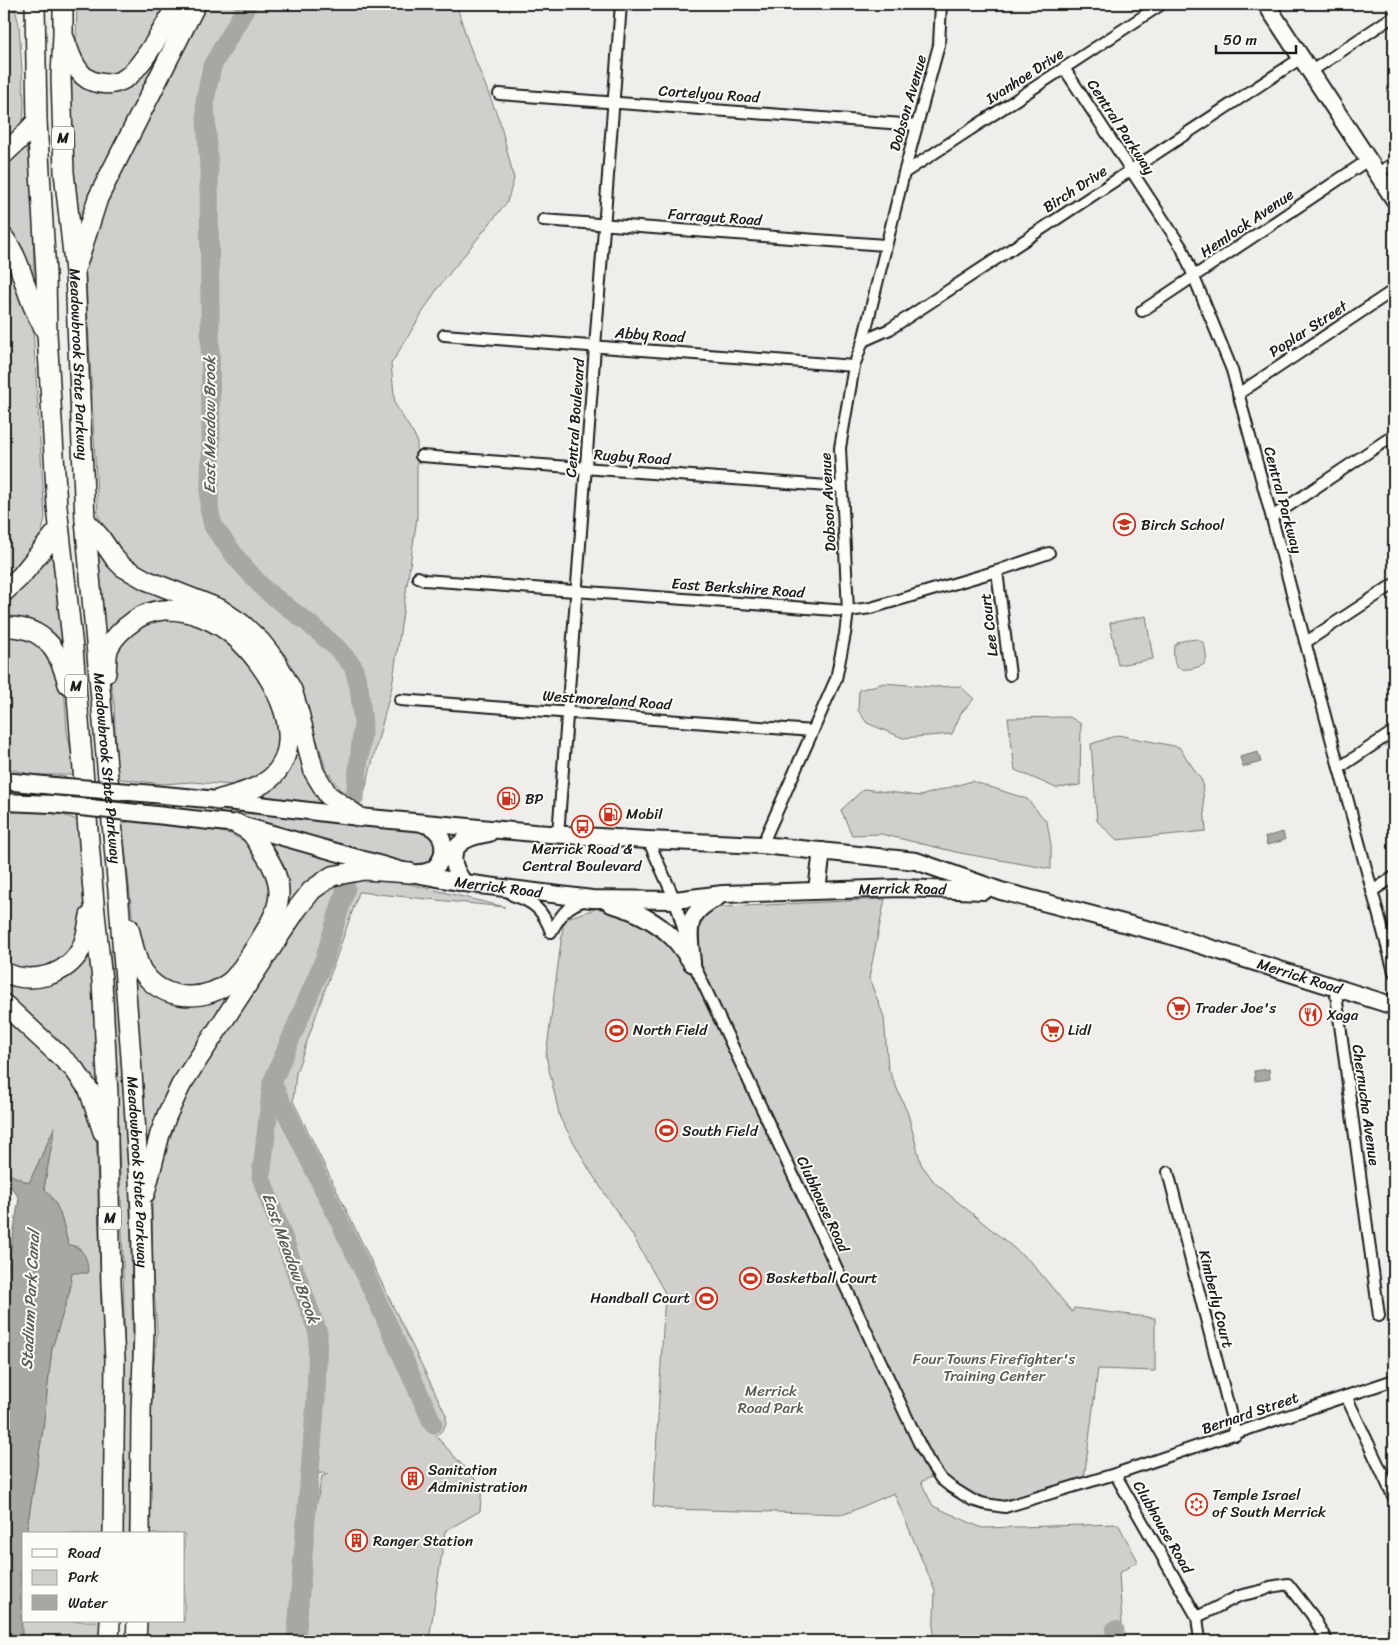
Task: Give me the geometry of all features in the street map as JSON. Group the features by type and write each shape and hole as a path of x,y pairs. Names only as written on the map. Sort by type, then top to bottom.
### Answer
{"highway":[{"name":"Meadowbrook State Parkway","path":"62,4 61,77 64,172 75,272 85,520 118,890 141,1212 144,1332 140,1532"},
{"path":"63,35 80,73 88,80 94,82 108,84 116,82 126,78 132,72 161,32 176,4"},
{"path":"75,272 98,198 196,4"},
{"name":"Meadowbrook State Parkway","path":"35,5 37,121 59,529 73,648 103,1000 108,1094 111,1284 115,1360 113,1532"},
{"path":"4,154 37,121"},
{"path":"4,238 11,247 34,307 47,333"},
{"path":"85,520 123,567 146,580 220,609 242,624 261,642 276,661 292,690 314,772 328,794 359,817"},
{"path":"4,592 22,576 59,529"},
{"path":"102,722 109,648 122,629 140,616 156,611 172,610 187,612 212,622 233,636 258,661 269,677 284,712 287,728 287,750 283,761 274,775 260,786 218,800"},
{"path":"4,627 33,631 51,645 63,663 79,725"},
{"path":"118,890 141,970 149,980 161,989 178,996 195,997 219,989 231,981 240,971 272,921 279,899 280,889 275,868 250,832 237,824"},
{"path":"141,1212 160,1134 181,1086 297,909 312,890 332,876 364,870 410,873"},
{"path":"4,972 11,976 39,978 51,975 68,965 82,948 94,903"},
{"path":"4,1004 74,1070 89,1090 108,1145"},
{"path":"109,1641 110,1622"},
{"path":"136,1641 137,1622"}],"main road":[{"path":"1266,4 1394,199"},
{"name":"Merrick Road","path":"4,781 218,800 359,817 558,835 762,845 916,861 1001,891 1169,935 1394,1006"},
{"name":"Merrick Road","path":"4,802 52,804 237,824 410,873 492,888 592,898 675,900 723,894 901,888 1001,891"},
{"path":"410,873 426,873 438,865 444,851 442,836 431,825 416,822"},
{"path":"464,883 456,873 453,856 456,846 467,838 476,835 534,832"},
{"path":"817,890 822,851"},
{"path":"692,963 689,926 695,914 704,904 723,894"},
{"path":"592,898 624,907 651,920 673,938 692,963"}],"street":[{"name":"Central Boulevard","path":"558,835 621,4"},
{"name":"Dobson Avenue","path":"762,845 836,679 848,611 840,448 854,366 863,341 885,245 939,45 941,4"},
{"name":"Ivanhoe Drive","path":"904,173 1162,4"},
{"name":"Birch Drive","path":"863,341 890,329 1131,170 1306,65 1394,16"},
{"name":"Central Parkway","path":"1064,68 1182,248 1232,370 1394,972"},
{"name":"Cortelyou Road","path":"499,94 916,125"},
{"name":"Hemlock Avenue","path":"1142,310 1368,160"},
{"path":"1377,174 1394,163"},
{"name":"Farragut Road","path":"543,220 885,245"},
{"name":"Poplar Street","path":"1238,394 1394,290"},
{"name":"Abby Road","path":"444,335 854,366"},
{"path":"1272,517 1394,435"},
{"name":"Rugby Road","path":"422,456 841,488"},
{"name":"East Berkshire Road","path":"418,577 424,580 848,611 871,608 997,571 1049,553"},
{"name":"Lee Court","path":"997,571 1010,675"},
{"path":"1306,642 1394,584"},
{"name":"Westmoreland Road","path":"400,700 812,731"},
{"path":"1340,768 1394,731"},
{"name":"Clubhouse Road","path":"648,840 675,900 692,963 918,1443 941,1479 951,1488 972,1500 1005,1507 1115,1474 1197,1617 1200,1641"},
{"path":"1372,891 1394,877"},
{"path":"492,888 529,901 536,906 548,922 552,932 563,912 576,903 592,898"},
{"name":"Chernucha Avenue","path":"1335,987 1379,1316"},
{"name":"Kimberly Court","path":"1168,1172 1236,1434"},
{"name":"Bernard Street","path":"1115,1474 1394,1380"},
{"path":"1346,1396 1394,1498"},
{"path":"1197,1617 1239,1596 1288,1584 1312,1615 1327,1641"}],"green space":[{"path":"4,4 14,4 19,25 24,103 23,123 4,145"},
{"path":"77,4 169,4 129,68 112,77 98,75 81,63 76,44"},
{"path":"180,4 191,4 85,216 77,213 73,183 71,67 109,89"},
{"path":"205,4 456,4 468,42 500,122 514,179 507,202 437,289 391,364 395,404 417,440 417,518 392,686 363,798 340,790 326,769 301,690 136,568 111,543 98,515 85,263 93,230"},
{"path":"20,147 27,148 33,171 34,286 9,228 4,223 4,162"},
{"path":"4,247 23,289 33,330 45,518 39,544 4,583"},
{"path":"93,540 98,540 114,563 131,577 222,616 233,622 254,640 275,666 287,687 295,709 309,764 321,791 330,804 244,796 260,790 278,776 285,767 292,739 291,718 285,697 265,659 234,629 215,618 196,610 169,604 146,608 125,620 110,632 103,630"},
{"path":"45,554 52,555 66,661 4,620 4,597"},
{"path":"183,614 240,647 277,706 283,747 273,767 257,781 233,785 191,782 163,784 113,778 116,754 114,703 109,673 123,635 150,615"},
{"path":"1146,616 1153,659 1118,665 1110,623"},
{"path":"4,630 48,647 64,686 67,731 76,775 35,775 4,768"},
{"path":"1197,639 1204,643 1205,663 1192,668 1178,668 1175,665 1174,647 1179,642"},
{"path":"884,683 932,687 960,686 974,699 961,713 952,734 903,738 867,723 858,710 859,690"},
{"path":"1070,717 1081,724 1080,785 1056,788 1015,770 1008,718"},
{"path":"1118,735 1179,747 1202,781 1206,831 1117,840 1097,821 1091,744"},
{"path":"972,781 1027,799 1047,822 1051,845 1051,869 960,853 881,834 852,835 841,810 864,789 920,796"},
{"path":"199,806 426,830 437,837 436,861 416,866"},
{"path":"4,812 55,812 77,820 83,819 80,837 85,918 84,932 55,968 31,973 4,964"},
{"path":"147,819 177,822 231,834 258,849 270,865 271,910 227,975 206,986 188,989 167,983 152,974 134,932 124,839 120,823"},
{"path":"273,841 364,867 316,881 151,1140 147,1141 131,959 141,978 218,995 275,923 266,844"},
{"path":"381,877 505,907 359,892 296,1073 293,1101 446,1415 444,1427 436,1436 482,1487 480,1511 445,1531 429,1641 145,1641 146,1622 185,1622 185,1532 149,1532 152,1383 157,1331 153,1274 152,1206 160,1155 171,1118 311,907 333,881","holes":["315,1474 328,1474 322,1476 314,1517"]},
{"name":"Four Towns Firefighter's Training Center","path":"885,899 869,978 884,1017 888,1068 908,1114 921,1164 935,1183 1032,1263 1072,1312 1074,1308 1155,1318 1155,1371 1098,1369 1084,1479 1004,1501 980,1499 957,1487 933,1461 696,964 694,923 706,908"},
{"name":"Merrick Road Park","path":"598,908 649,925 686,960 933,1476 921,1482 933,1506 982,1528 1118,1524 1138,1561 1119,1573 1123,1641 933,1641 935,1591 894,1493 845,1514 671,1509 653,1506 665,1293 633,1236 590,1171 560,1118 546,1056 564,919"},
{"path":"90,951 95,1000 99,1094 45,1034 4,995 4,976 24,982"},
{"path":"110,951 114,951 122,1055 130,1222 133,1378 129,1532 122,1532 125,1388 120,1170"},
{"path":"4,1018 25,1038 65,1069 87,1098 96,1123 101,1306 107,1336 104,1532 26,1532 43,1429 52,1348 70,1290 72,1272 88,1273 80,1248 68,1244 54,1201 44,1189 54,1129 29,1183 4,1172"},
{"path":"22,1556 22,1622 101,1622 100,1641 22,1641 20,1566"}],"water":[{"path":"1258,752 1261,762 1243,767 1240,757"},
{"path":"1283,832 1285,840 1267,845 1265,837"},
{"path":"1269,1069 1270,1079 1255,1081 1254,1071"},
{"name":"Stadium Park Canal","path":"55,1126 44,1188 57,1208 68,1244 84,1254 88,1273 72,1273 70,1290 52,1348 43,1429 26,1532 22,1532 20,1566 22,1641 4,1641 4,1293 19,1198 4,1177 4,1172 29,1183"}],"waterway":[{"name":"East Meadow Brook","path":"248,4 212,66 205,101 209,170 211,454 209,508 213,526 238,560 265,590 307,622 337,648 353,666 359,687 363,724 355,797"},
{"name":"East Meadow Brook","path":"296,1641 316,1398 318,1333 261,1177 272,1083 324,960 346,888"},
{"path":"272,1083 365,1274 433,1424"},
{"path":"1115,1630 1115,1641"}],"place":[{"name":"Birch School","path":"1125,525"},
{"name":"BP","path":"509,799"},
{"name":"Mobil","path":"610,814"},
{"name":"Merrick Road & Central Boulevard","path":"582,826"},
{"name":"Trader Joe's","path":"1179,1008"},
{"name":"Xaga","path":"1311,1015"},
{"name":"North Field","path":"617,1030"},
{"name":"Lidl","path":"1052,1030"},
{"name":"South Field","path":"666,1131"},
{"name":"Basketball Court","path":"750,1278"},
{"name":"Handball Court","path":"706,1298"},
{"name":"Sanitation Administration","path":"412,1479"},
{"name":"Temple Israel of South Merrick","path":"1196,1504"},
{"name":"Ranger Station","path":"357,1541"}]}
